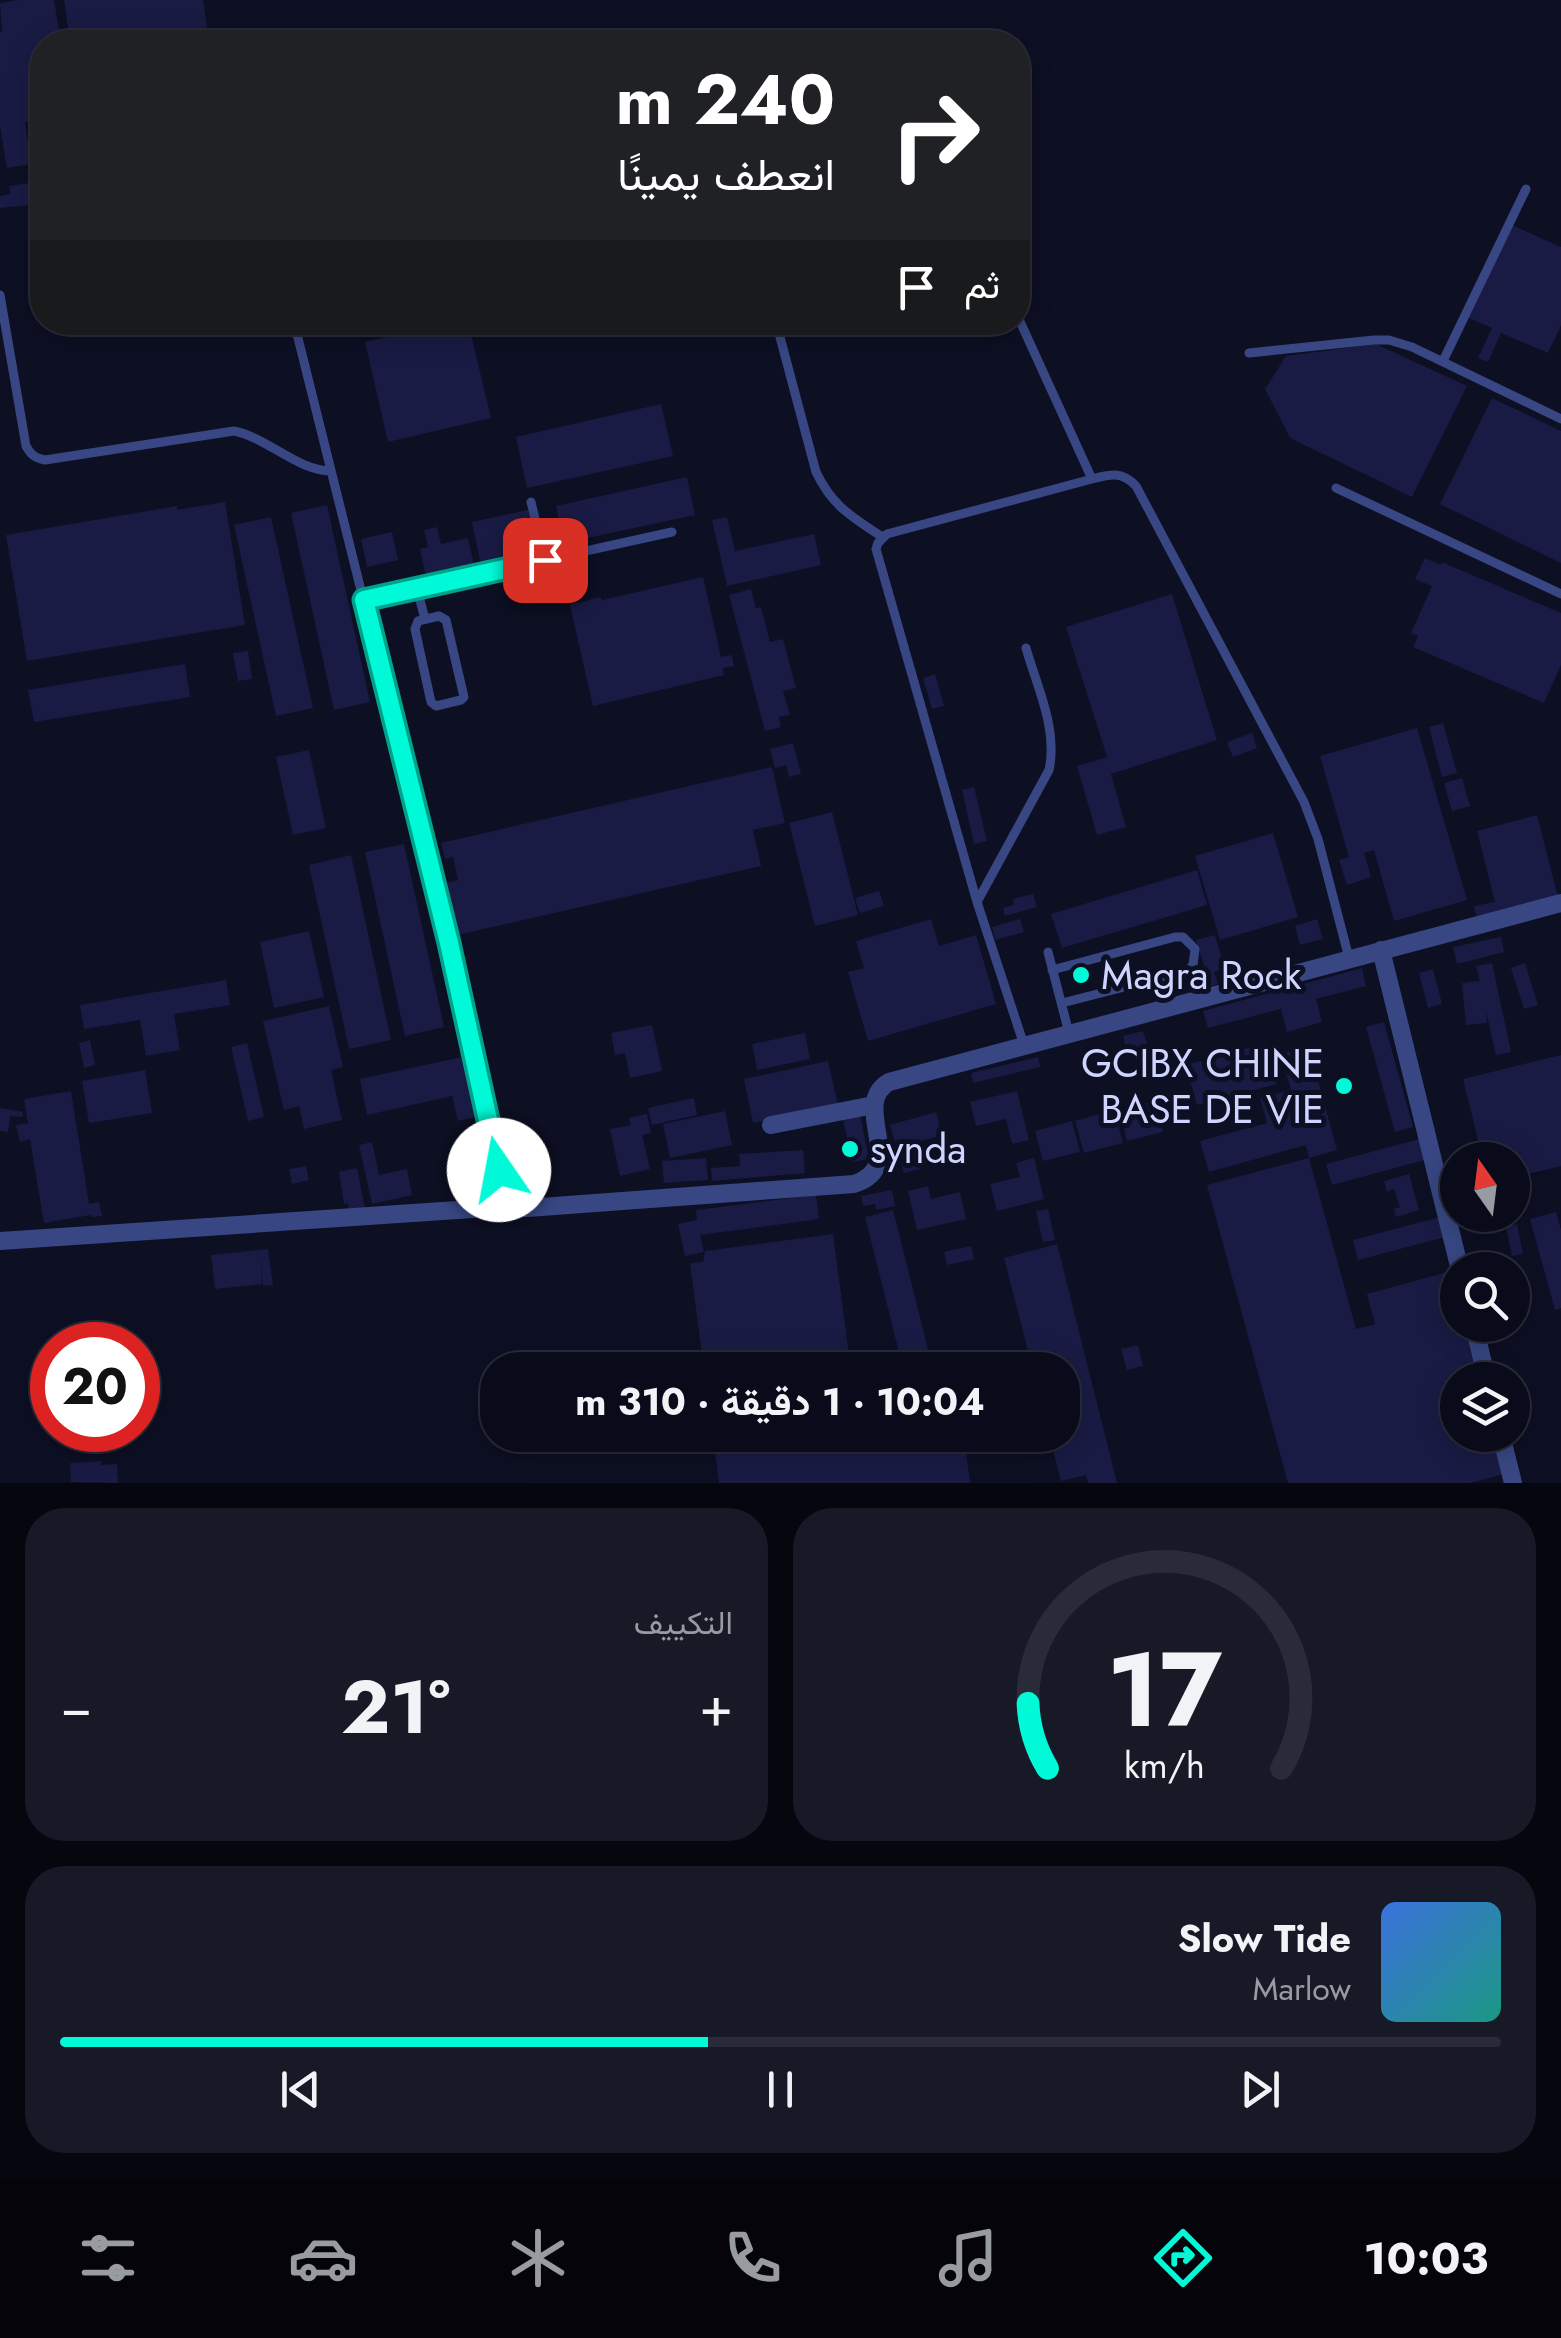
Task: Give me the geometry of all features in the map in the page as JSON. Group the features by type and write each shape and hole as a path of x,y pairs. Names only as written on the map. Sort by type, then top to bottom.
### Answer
{"street":[{"path":"0,1241 854,1184 872,1175 877,1166 880,1156 874,1105 878,1091 889,1082 1561,903"},
{"path":"1381,950 1456,1252"},
{"path":"772,1125 874,1105"},
{"path":"1505,1452 1513,1483"}],"lane":[{"path":"1444,361 1526,188"},
{"path":"0,294 26,446 36,458 45,460 234,431 317,470 331,470"},
{"path":"297,335 449,943 507,1208"},
{"path":"779,335 822,485 840,508 882,537"},
{"path":"1026,335 1092,478"},
{"path":"1250,353 1374,340 1401,343 1561,419"},
{"path":"1024,1046 877,556 878,542 882,537 1092,478 1117,474 1136,486 1304,802 1318,839 1349,958"},
{"path":"1336,488 1561,594"},
{"path":"531,502 545,560"},
{"path":"364,600 672,532"},
{"path":"417,589 425,620"},
{"path":"439,616 446,620 462,700 436,706 432,702 414,630 416,623 425,620 439,616"},
{"path":"978,902 1050,770 1052,735 1026,648"},
{"path":"1052,970 1175,937 1183,938 1195,949 1193,965 1187,970 1062,1004"},
{"path":"1048,952 1070,1033"}],"building":[{"path":"54,0 59,30 30,30 30,121 25,122 30,164 7,168 0,126 0,3"},
{"path":"64,0 203,0 207,30 68,30"},
{"path":"30,183 30,205 0,208 0,196 10,194 9,186"},
{"path":"1512,225 1561,247 1561,325 1548,353 1501,333 1488,362 1478,358 1492,328 1469,318"},
{"path":"395,335 471,335 491,418 388,442 365,342"},
{"path":"1376,344 1467,386 1412,497 1290,438 1265,389 1286,356"},
{"path":"1492,398 1561,431 1561,563 1440,504"},
{"path":"661,404 673,456 527,488 516,437"},
{"path":"687,477 695,515 563,540 556,506"},
{"path":"225,502 245,625 27,661 6,535 177,506 177,510"},
{"path":"327,505 370,702 334,710 291,513"},
{"path":"528,510 537,555 481,565 472,522"},
{"path":"271,517 313,708 276,716 234,525"},
{"path":"727,517 735,551 814,534 821,565 727,586 712,520"},
{"path":"437,527 441,544 468,538 474,565 426,576 420,549 428,547 424,530"},
{"path":"392,532 398,560 367,567 361,539"},
{"path":"1425,558 1561,613 1561,665 1544,703 1413,647 1418,636 1411,633 1432,586 1415,579"},
{"path":"703,577 721,657 732,655 734,666 723,668 724,675 593,706 570,605"},
{"path":"751,589 756,608 761,607 770,642 783,639 796,688 783,691 790,715 779,717 781,727 765,731 729,595"},
{"path":"1172,594 1217,740 1111,774 1126,827 1097,835 1077,766 1107,757 1066,627"},
{"path":"248,651 252,679 238,681 233,653"},
{"path":"185,664 190,697 34,722 28,690"},
{"path":"935,674 944,706 932,709 923,678"},
{"path":"1443,723 1457,773 1442,777 1429,727"},
{"path":"1417,728 1467,900 1394,921 1374,850 1364,853 1371,877 1347,885 1339,860 1349,857 1320,756"},
{"path":"1252,733 1257,748 1233,757 1227,742"},
{"path":"793,743 801,774 789,777 786,765 775,768 770,749"},
{"path":"309,750 326,828 293,835 276,757"},
{"path":"772,767 785,823 753,830 761,866 457,935 445,883 458,880 453,857 445,859 441,843"},
{"path":"1462,778 1470,806 1452,811 1444,783"},
{"path":"974,787 987,841 974,844 962,790"},
{"path":"832,812 858,915 815,926 789,823"},
{"path":"1537,815 1559,901 1477,919 1474,906 1495,902 1477,831"},
{"path":"1273,833 1298,917 1220,940 1195,856"},
{"path":"404,844 444,1027 405,1036 365,852"},
{"path":"351,855 391,1040 349,1049 309,865"},
{"path":"1197,870 1207,905 1062,948 1051,914"},
{"path":"879,891 884,906 860,913 855,898"},
{"path":"1033,894 1037,907 1005,916 1003,908 1014,905 1013,899"},
{"path":"931,919 939,946 976,935 996,1004 868,1041 848,972 864,968 856,941"},
{"path":"1020,919 1024,932 995,940 992,927"},
{"path":"1317,919 1323,939 1300,945 1295,926"},
{"path":"309,931 324,997 274,1008 260,942"},
{"path":"1215,935 1225,969 1214,972 1218,984 1205,988 1202,977 1207,976 1196,940"},
{"path":"1501,937 1504,952 1457,964 1453,947"},
{"path":"1492,963 1511,1052 1496,1055 1486,1011 1487,1023 1466,1025 1462,983 1480,981 1476,966"},
{"path":"1525,963 1538,1005 1524,1009 1511,968"},
{"path":"1362,968 1366,986 1316,999 1322,1022 1287,1032 1281,1009 1208,1028 1203,1011"},
{"path":"1433,969 1442,1004 1428,1008 1419,973"},
{"path":"226,980 230,1005 174,1014 180,1050 146,1056 140,1020 84,1029 80,1005"},
{"path":"329,1006 343,1067 331,1070 342,1120 304,1129 299,1106 284,1110 263,1021"},
{"path":"1384,1022 1413,1127 1395,1132 1366,1027"},
{"path":"652,1025 662,1071 630,1078 625,1053 615,1055 611,1033"},
{"path":"1143,1031 1148,1047 1127,1053 1123,1036"},
{"path":"805,1033 810,1059 757,1070 752,1044"},
{"path":"90,1040 95,1065 84,1068 79,1043"},
{"path":"247,1043 264,1117 248,1121 231,1047"},
{"path":"1266,1043 1277,1084 1197,1105 1186,1065"},
{"path":"1309,1047 1337,1150 1309,1158 1306,1145 1209,1172 1200,1141 1267,1123 1260,1098 1291,1090 1281,1054"},
{"path":"1561,1055 1561,1166 1530,1174 1530,1142 1479,1142 1463,1079"},
{"path":"462,1057 475,1117 458,1121 452,1096 367,1115 360,1079"},
{"path":"1038,1057 1040,1067 973,1083 971,1073"},
{"path":"828,1061 838,1105 753,1123 744,1079"},
{"path":"145,1070 152,1113 89,1123 82,1081"},
{"path":"71,1091 89,1204 99,1202 102,1216 44,1223 30,1139 20,1142 16,1125 28,1123 24,1099"},
{"path":"1017,1091 1029,1140 1012,1144 1006,1119 976,1126 970,1102"},
{"path":"694,1098 697,1115 652,1125 648,1108"},
{"path":"1156,1101 1163,1132 1127,1141 1120,1109"},
{"path":"0,1108 23,1112 22,1117 10,1116 8,1132 0,1131"},
{"path":"1114,1110 1123,1143 1084,1153 1075,1121"},
{"path":"725,1111 732,1145 670,1158 663,1124"},
{"path":"936,1112 942,1135 915,1143 922,1168 904,1173 890,1125"},
{"path":"647,1114 651,1133 642,1135 650,1169 620,1176 610,1129 631,1125 629,1118"},
{"path":"860,1115 869,1159 852,1162 843,1119"},
{"path":"1072,1121 1080,1152 1043,1161 1035,1131"},
{"path":"1427,1137 1432,1158 1332,1185 1326,1164"},
{"path":"372,1142 379,1175 407,1169 412,1195 372,1204 359,1145"},
{"path":"803,1150 805,1173 712,1181 711,1168 740,1166 739,1154"},
{"path":"706,1158 708,1180 664,1183 662,1161"},
{"path":"1034,1158 1044,1199 997,1211 990,1184 1020,1177 1016,1163"},
{"path":"1309,1158 1356,1329 1375,1324 1367,1294 1440,1274 1440,1342 1473,1342 1478,1362 1440,1362 1440,1452 1502,1452 1508,1473 1470,1483 1288,1483 1207,1185"},
{"path":"306,1166 309,1180 292,1184 289,1169"},
{"path":"357,1168 366,1214 350,1217 339,1172"},
{"path":"1409,1174 1419,1210 1396,1217 1394,1209 1400,1207 1394,1189 1387,1192 1384,1181"},
{"path":"928,1186 931,1199 960,1192 966,1219 917,1230 908,1191"},
{"path":"892,1190 895,1206 876,1210 875,1204 863,1206 861,1196"},
{"path":"816,1195 819,1219 700,1235 704,1252 685,1256 678,1224 697,1220 696,1210"},
{"path":"1048,1209 1055,1240 1043,1242 1036,1211"},
{"path":"893,1210 928,1349 899,1352 865,1217"},
{"path":"1556,1212 1561,1230 1561,1308 1555,1310 1530,1219"},
{"path":"1440,1217 1440,1232 1448,1232 1449,1236 1358,1260 1353,1240"},
{"path":"1507,1232 1519,1232 1523,1252 1511,1252"},
{"path":"833,1234 849,1352 702,1352 690,1263 703,1262 705,1251"},
{"path":"1057,1244 1117,1483 1088,1483 1086,1475 1061,1481 1053,1452 1080,1452 1080,1352 1028,1352 1004,1258"},
{"path":"971,1246 974,1259 947,1265 944,1252"},
{"path":"268,1249 273,1285 263,1286 261,1261 262,1284 215,1289 211,1255"},
{"path":"1138,1345 1143,1366 1127,1370 1121,1349"},
{"path":"715,1452 966,1452 970,1483 719,1483"},
{"path":"101,1461 101,1465 117,1464 118,1483 71,1482 70,1463"}],"place":[{"name":"Magra Rock","path":"1081,975"},
{"name":"GCIBX CHINE BASE DE VIE","path":"1344,1086"},
{"name":"synda","path":"850,1149"}],"route":[{"path":"499,1170 449,943 364,600 545,560"}]}
